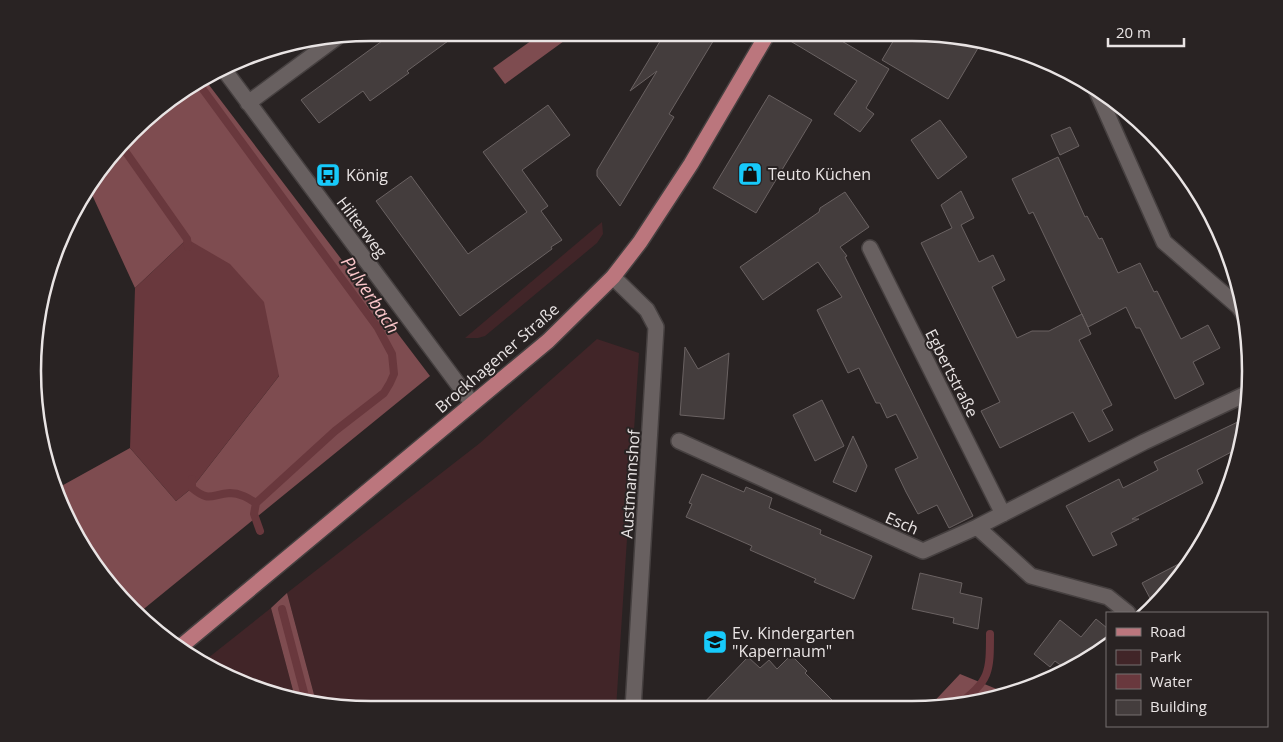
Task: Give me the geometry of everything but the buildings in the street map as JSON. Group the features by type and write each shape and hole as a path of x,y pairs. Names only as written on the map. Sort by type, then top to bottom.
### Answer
{"main road":[{"name":"Brockhagener Straße","path":"185,643 548,341 613,277 640,242 691,164 763,41"}],"street":[{"path":"248,103 328,44"},
{"name":"Hilterweg","path":"227,74 472,403"},
{"path":"1101,101 1164,242 1234,301"},
{"name":"Egbertstraße","path":"870,248 1003,514"},
{"name":"Austmannshof","path":"613,277 647,310 656,327 633,701"},
{"path":"1127,612 1108,597 1031,576 976,527 1152,438 1241,396"},
{"name":"Esch","path":"679,441 923,551 976,527"}],"green space":[{"path":"602,222 603,234 597,243 485,336 465,338"},
{"path":"597,339 639,353 617,701 371,701 314,695 287,593 480,443"},
{"path":"271,608 293,691 245,676 208,658"}],"shaded area":[{"path":"531,41 564,41 505,84 493,68"},
{"path":"208,84 430,376 143,609 109,572 85,536 62,486 130,448 176,501 192,488 279,376 187,239 135,288 92,195 109,170 138,138 170,109"},
{"path":"287,593 314,695 293,691 271,608"},
{"path":"960,674 998,690 955,698 936,700"}],"water":[{"path":"187,239 230,264 264,302 279,376 192,488 176,501 130,448 135,288"}],"waterway":[{"name":"Pulverbach","path":"202,88 378,328 392,354 394,374 384,393 335,431 256,503 254,514 260,531"},
{"path":"125,151 187,239 188,247"},
{"path":"192,479 192,488 203,495 211,496 234,493 256,503"},
{"name":"Pulverbach","path":"282,609 304,693"},
{"path":"970,695 986,675 990,657 990,634"}],"place":[{"name":"Teuto Küchen","path":"750,174"},
{"name":"König","path":"328,175"},
{"name":"Ev. Kindergarten \"Kapernaum\"","path":"715,642"}]}
